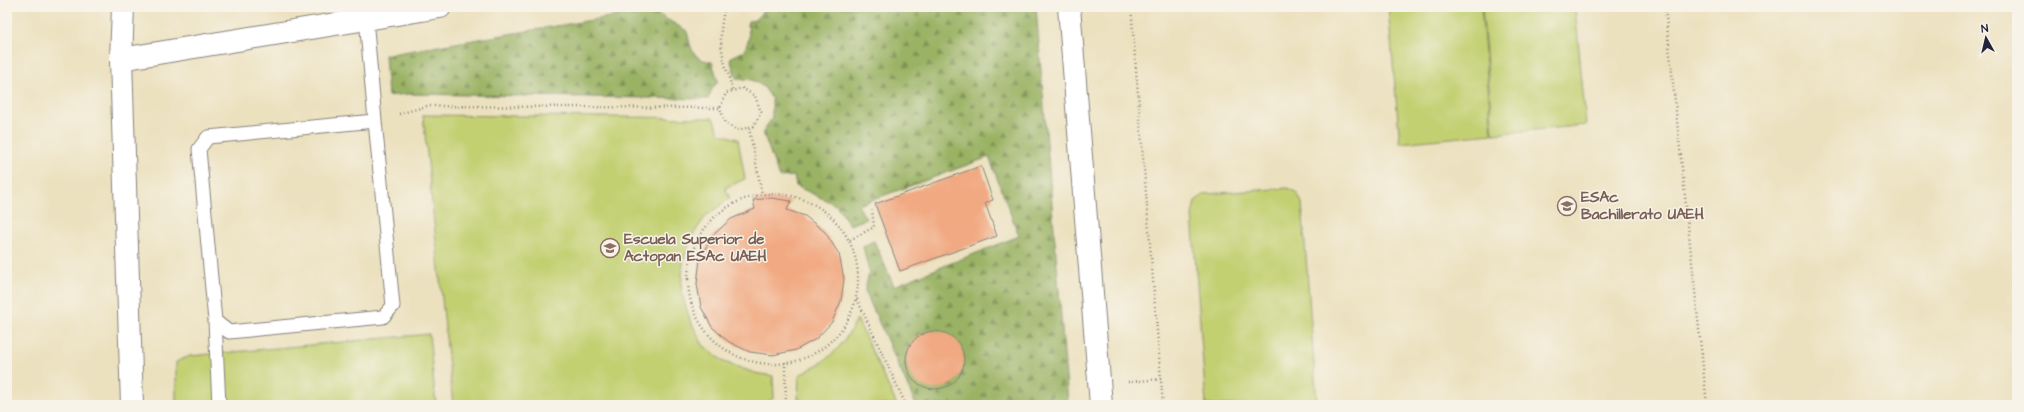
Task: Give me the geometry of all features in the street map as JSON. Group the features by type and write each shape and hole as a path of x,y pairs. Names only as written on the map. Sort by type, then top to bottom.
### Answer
{"street":[{"path":"123,7 121,59 132,405"},
{"path":"121,59 440,7"},
{"path":"1069,7 1100,395"}],"lane":[{"path":"215,321 229,332 383,317 393,306 366,18"},
{"path":"219,405 215,321 199,149 208,137 375,121"}],"path":[{"path":"725,7 720,26 720,47 733,91"},
{"path":"1131,7 1163,405"},
{"path":"1665,7 1707,405"},
{"path":"742,88 755,96 761,112 754,126 738,130 726,124 720,108 726,93 742,88"},
{"path":"375,121 427,106 720,108"},
{"path":"749,127 762,194"},
{"path":"762,194 789,194 815,204 837,221 852,243 859,270 857,299 845,326 825,347 799,360 771,364 742,358 717,344 698,321 688,294 688,266 696,240 712,218 735,202 762,194"},
{"path":"850,240 874,227 872,210"},
{"path":"857,299 906,405"},
{"path":"785,362 786,405"},
{"path":"1100,395 1161,379"}],"green space":[{"path":"766,7 1036,7 1068,403 1042,405 916,405 865,291 869,272 863,246 874,241 894,286 1019,236 989,157 858,205 866,219 850,225 836,205 796,186 794,176 779,177 763,132 772,118 772,99 764,87 752,80 736,78 730,58 744,51 749,39 748,21 755,20"},
{"path":"1388,7 1481,7 1492,134 1400,143"},
{"path":"1482,7 1575,7 1586,125 1493,134"},
{"path":"651,10 687,31 691,48 696,56 705,61 712,62 718,81 712,89 708,99 408,94 388,96 385,55"},
{"path":"423,115 713,118 720,134 738,139 745,179 725,188 730,198 706,216 692,236 683,262 681,291 690,320 703,345 724,362 755,373 773,376 774,398 761,405 453,405"},
{"path":"1288,188 1297,193 1302,203 1317,405 1206,405 1192,215 1195,201 1205,194"},
{"path":"857,319 897,405 814,405 798,399 799,375 819,364 834,353 845,339"},
{"path":"429,334 436,405 176,405 176,362 190,356"}],"building":[{"path":"981,166 993,200 985,203 997,236 900,271 875,204"},
{"path":"771,198 791,201 787,210 805,216 825,232 839,254 844,279 841,301 832,322 816,339 796,350 773,355 750,352 729,342 712,327 701,307 697,284 700,259 712,236 731,219 755,209 753,200"},
{"path":"929,331 941,331 956,339 964,354 964,366 956,381 941,389 929,389 914,381 906,366 906,354 914,339"}],"place":[{"name":"ESAc Bachillerato UAEH","path":"1567,206"},
{"name":"Escuela Superior de Actopan ESAc UAEH","path":"610,248"}]}
